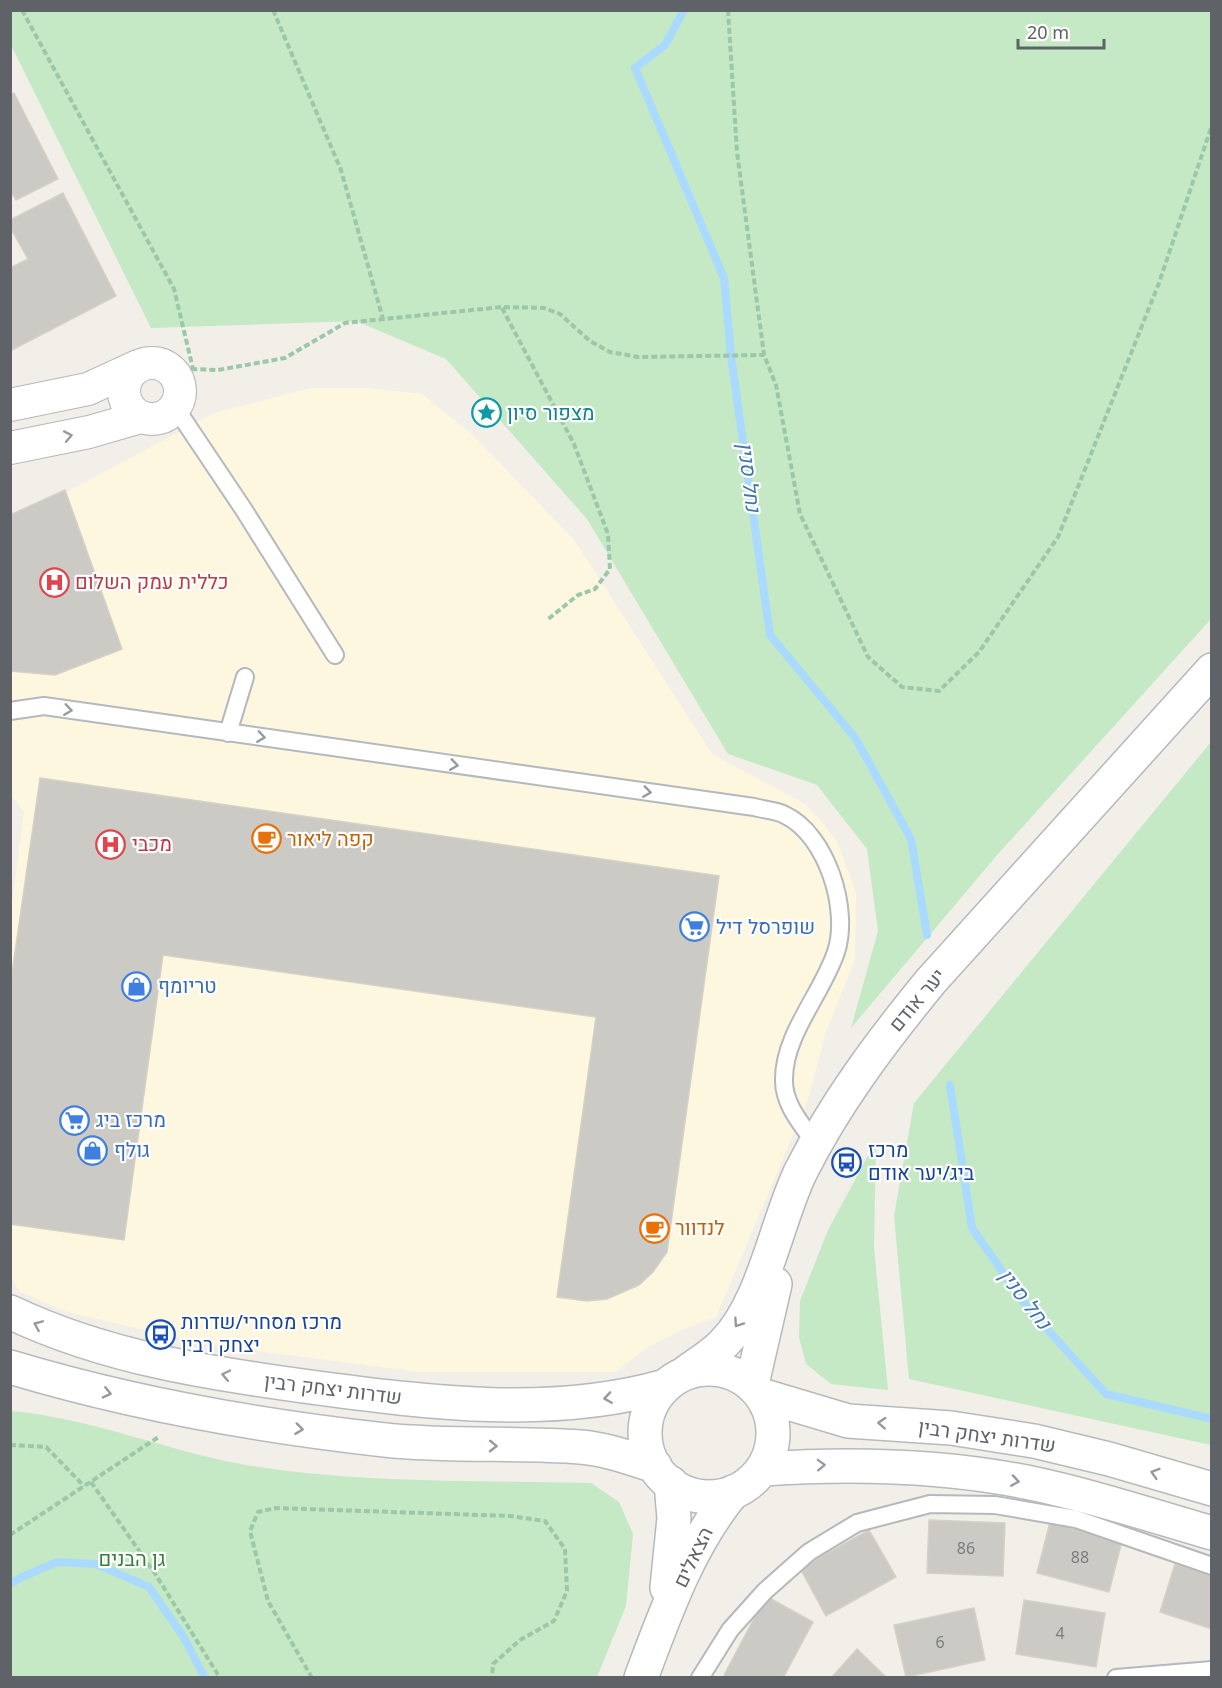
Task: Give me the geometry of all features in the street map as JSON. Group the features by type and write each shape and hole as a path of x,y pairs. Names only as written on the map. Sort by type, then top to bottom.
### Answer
{"main road":[{"name":"יער אודם","path":"676,1378 724,1343 742,1320 799,1176 854,1080 931,981 1212,670"},
{"name":"יער אודם","path":"756,1390 771,1293 840,1128 947,984 1212,695"},
{"name":"שדרות יצחק רבין","path":"10,1312 66,1336 150,1359 236,1377 390,1397 475,1403 548,1404 637,1394 676,1378"},
{"path":"10,1367 58,1381 228,1420 386,1440 473,1446 580,1447 613,1452 663,1474"},
{"path":"711,1368 733,1373 756,1390 770,1411 773,1433 771,1449 762,1468 747,1485 733,1492 711,1497 677,1489 649,1456 645,1425 651,1404 676,1378 711,1368"},
{"path":"10,1379 58,1381"},
{"name":"שדרות יצחק רבין","path":"756,1390 848,1421 951,1428 1034,1440 1212,1489"},
{"name":"שדרות יצחק רבין","path":"762,1468 832,1465 947,1470 1026,1482 1212,1533"},
{"name":"הצאלים","path":"660,1625 672,1559 674,1518 663,1474"},
{"name":"הצאלים","path":"641,1677 660,1625 699,1542 715,1514 733,1492"}],"street":[{"path":"10,405 88,389 138,366 158,364 184,372 175,407 160,419 141,417 88,432 10,448"},
{"path":"138,366 130,373 124,391 128,406 141,417"}],"lane":[{"path":"175,407 244,510 335,655"},
{"path":"228,733 246,677"},
{"path":"10,711 44,706 754,807 785,814 807,831 824,855 834,885 840,918 837,951 791,1046 784,1080 790,1106 816,1144"},
{"path":"700,1677 730,1630 765,1591 809,1552 857,1523 930,1504 995,1505 1076,1519 1212,1566"},
{"path":"1116,1677 1212,1670"}],"path":[{"path":"22,10 174,289 184,372 218,370 285,358 345,323 502,307 544,308 560,314 590,341 619,354 638,357 764,355"},
{"path":"273,10 341,170 383,319"},
{"path":"728,10 737,152 764,355 776,385 800,514 868,657 902,687 939,692 979,652 1058,537 1159,283 1212,125"},
{"path":"502,307 574,444 608,534 610,569 595,589 578,596 546,620"},
{"path":"10,1535 194,1412"},
{"path":"10,1445 46,1447 84,1486"},
{"path":"91,1482 156,1575 220,1677"},
{"path":"312,1677 268,1601 250,1531 258,1512 276,1508 510,1515 545,1521 564,1549 567,1591 554,1620 520,1640 493,1664 492,1677"}],"shaded area":[{"name":"מרכז ביג","path":"311,388 369,388 422,394 474,436 575,541 712,754 807,805 837,841 856,893 855,959 826,1032 808,1099 716,1317 681,1330 648,1347 616,1372 419,1372 204,1344 64,1311 19,1291 10,1276 10,918 24,812 11,795 11,522 214,413"}],"green space":[{"path":"11,10 1211,11 1211,619 998,854 851,1028 878,931 867,849 817,785 728,754 587,519 446,359 356,321 151,328 11,45"},
{"path":"1211,742 1211,1445 909,1379 894,1216 914,1103"},
{"path":"876,1141 874,1248 888,1390 831,1384 806,1364 799,1337 800,1301 828,1230"},
{"name":"גן הבנים","path":"11,1411 70,1420 217,1459 289,1471 418,1480 591,1483 619,1502 633,1534 626,1606 597,1677 11,1677"}],"building":[{"path":"14,93 58,179 16,200 10,190 10,95"},
{"path":"63,193 116,296 10,351 10,268 28,259 10,227 10,220"},
{"name":"כללית עמק השלום","path":"65,490 122,649 55,675 10,671 10,515"},
{"name":"מרכז ביג","path":"40,778 719,876 667,1252 653,1272 639,1285 607,1299 587,1301 557,1297 596,1017 163,955 124,1240 10,1224 10,987"},
{"path":"929,1520 1005,1523 1003,1576 927,1573"},
{"path":"1050,1522 1122,1541 1109,1592 1037,1573"},
{"path":"869,1530 896,1577 826,1616 800,1568"},
{"path":"1175,1564 1212,1575 1212,1629 1160,1612"},
{"path":"766,1596 813,1622 783,1678 727,1678 724,1675"},
{"path":"1024,1600 1105,1613 1096,1667 1016,1654"},
{"path":"974,1608 985,1660 906,1677 894,1625"},
{"path":"857,1649 887,1678 831,1678"}],"waterway":[{"name":"נחל סנין","path":"684,10 665,45 635,68 724,278 731,356 770,635 856,739 911,839 927,935"},
{"name":"נחל סנין","path":"950,1085 972,1228 1027,1307 1106,1394 1212,1419"},
{"path":"10,1584 57,1562 96,1564 149,1587 183,1636 205,1678"}],"place":[{"name":"מצפור סיון","path":"486,413"},
{"name":"כללית עמק השלום","path":"54,582"},
{"name":"קפה ליאור","path":"266,839"},
{"name":"מכבי","path":"111,844"},
{"name":"שופרסל דיל","path":"695,927"},
{"name":"טריומף","path":"137,986"},
{"name":"מרכז ביג","path":"75,1120"},
{"name":"גולף","path":"93,1150"},
{"name":"מרכז ביג/יער אודם","path":"847,1162"},
{"name":"לנדוור","path":"654,1228"},
{"name":"מרכז מסחרי/שדרות יצחק רבין","path":"160,1334"}]}
